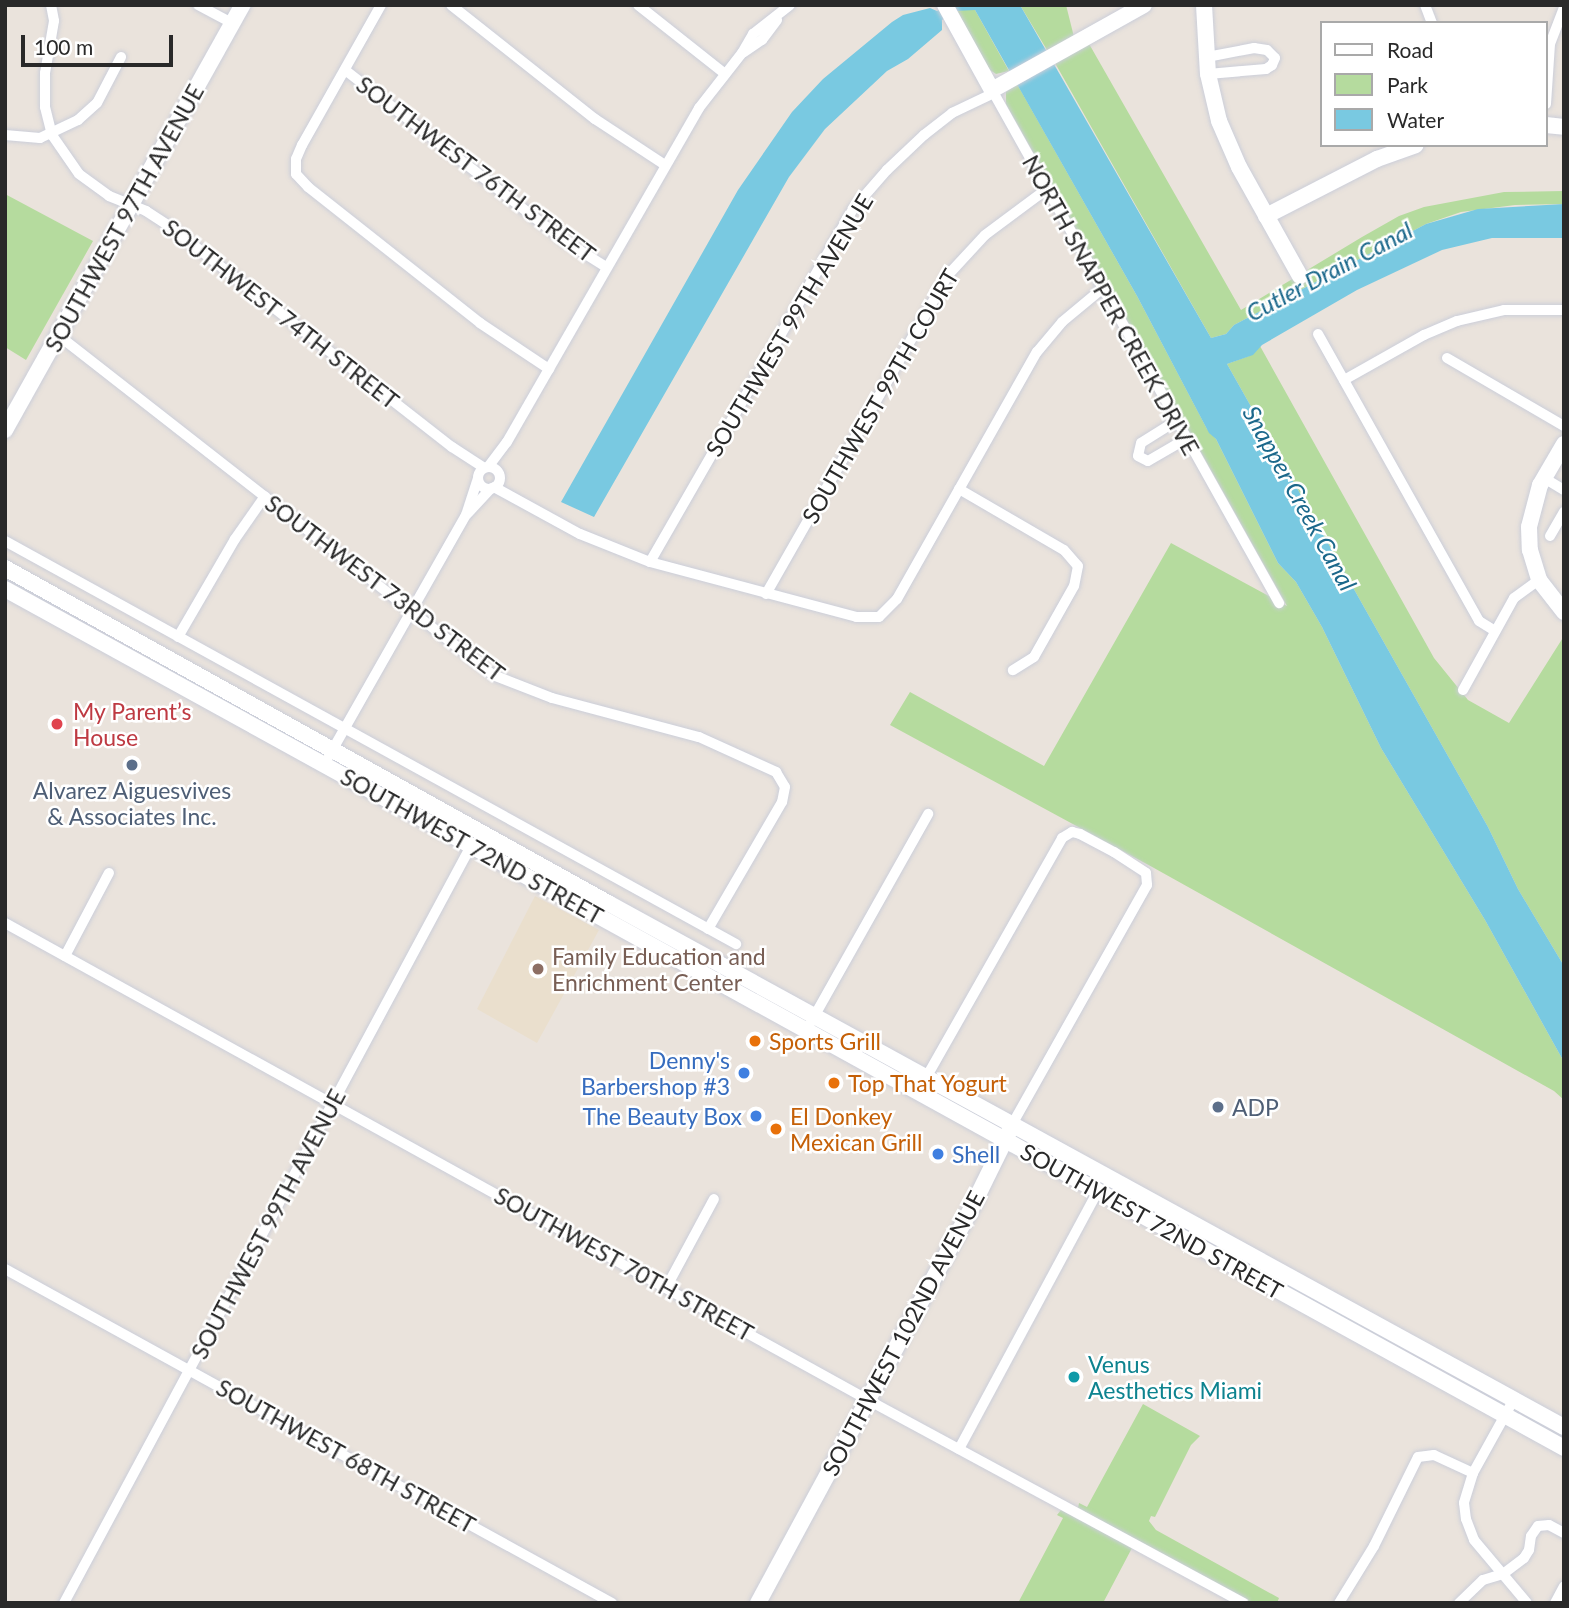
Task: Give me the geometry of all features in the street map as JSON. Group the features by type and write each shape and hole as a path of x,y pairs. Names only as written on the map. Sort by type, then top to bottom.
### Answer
{"main road":[{"name":"SOUTHWEST 97TH AVENUE","path":"5,430 243,5"},
{"name":"SOUTHWEST 99TH AVENUE","path":"993,92 1012,78 1144,5"},
{"path":"1205,5 1208,74 1213,104 1226,140 1300,276"},
{"name":"NORTH SNAPPER CREEK DRIVE","path":"947,9 993,92"},
{"path":"1266,216 1377,159 1410,147"},
{"path":"1564,444 1544,478 1533,505 1529,527 1530,550 1539,580 1564,612"},
{"name":"SOUTHWEST 72ND STREET","path":"5,568 480,831 686,964 1564,1448"},
{"name":"SOUTHWEST 72ND STREET","path":"5,589 471,846 604,910 695,949 1564,1427"},
{"path":"158,673 167,658"},
{"path":"471,846 480,831"},
{"path":"686,964 695,949"},
{"name":"SOUTHWEST 102ND AVENUE","path":"758,1603 1013,1123"},
{"path":"1231,1265 1260,1267 1269,1264"},
{"path":"1394,1354 1403,1339"}],"street":[{"path":"51,5 54,21 44,89 52,135"},
{"path":"198,5 233,24"},
{"path":"381,5 302,145 296,159 296,174 308,187 480,323 549,369"},
{"path":"452,5 595,119 665,165"},
{"path":"638,5 725,74"},
{"path":"324,764 466,515 482,473 507,442 699,107 741,54 756,30 788,7"},
{"path":"1548,74 1550,44 1564,8"},
{"path":"1207,57 1254,48 1267,50 1275,58 1272,65 1266,69 1208,74"},
{"path":"5,135 32,139 52,135 94,106 121,57"},
{"name":"SOUTHWEST 76TH STREET","path":"345,70 563,240 606,267"},
{"name":"SOUTHWEST 99TH AVENUE","path":"650,562 853,209 910,147 952,113 993,92"},
{"name":"NORTH SNAPPER CREEK DRIVE","path":"993,92 1279,603"},
{"name":"SOUTHWEST 74TH STREET","path":"52,135 68,161 87,181 170,226 482,473"},
{"name":"SOUTHWEST 99TH COURT","path":"766,594 948,275 991,230 1047,189"},
{"path":"482,473 570,529 650,562 856,617 880,617 897,599 1037,352 1062,322 1102,288"},
{"path":"1344,380 1424,335 1457,321 1517,308 1564,310"},
{"name":"SOUTHWEST 73RD STREET","path":"58,334 411,612 503,680 552,698 699,737 769,768 780,777 785,787 782,802 709,929"},
{"path":"1318,334 1479,621 1495,631"},
{"path":"1447,358 1564,426"},
{"path":"1177,421 1141,443 1138,456 1148,461 1186,439"},
{"path":"466,515 496,482 507,442"},
{"path":"482,473 484,488 496,482"},
{"path":"1544,478 1564,490"},
{"path":"959,489 1064,550 1076,561 1074,586 1034,657 1013,670"},
{"path":"178,637 235,539 265,496"},
{"path":"1550,536 1564,512"},
{"name":"SOUTHWEST 72ND STREET","path":"5,541 736,944"},
{"path":"1463,690 1518,594 1539,580"},
{"path":"806,1030 928,814"},
{"name":"SOUTHWEST 102ND AVENUE","path":"927,1076 1058,845 1068,833 1085,836 1138,865 1148,879 1013,1123"},
{"name":"SOUTHWEST 99TH AVENUE","path":"64,1603 471,846"},
{"path":"65,956 109,873"},
{"name":"SOUTHWEST 70TH STREET","path":"5,923 868,1400 1244,1603"},
{"path":"959,1449 1098,1191"},
{"path":"666,1288 714,1199"},
{"name":"SOUTHWEST 68TH STREET","path":"5,1269 612,1603"},
{"path":"1514,1399 1473,1473 1464,1503 1466,1519 1474,1540 1527,1603"},
{"path":"1339,1603 1369,1554 1418,1457 1434,1455 1473,1473"},
{"path":"1460,1603 1483,1580 1503,1574 1527,1554 1531,1536 1538,1526 1549,1525 1564,1533"},
{"path":"1555,1603 1564,1586"}],"shaded area":[{"name":"Family Education and Enrichment Center","path":"535,896 599,930 537,1043 477,1009"}],"green space":[{"path":"1020,5 1066,5 1074,37 1047,50"},
{"path":"966,8 975,10 1009,71 996,74 987,68 957,11"},
{"path":"1088,42 1241,310 1399,216 1424,207 1504,192 1564,191 1564,204 1515,205 1461,212 1426,224 1234,325 1226,334 1211,338 1055,63"},
{"path":"1017,84 1137,296 1207,429 1216,439 1278,563 1296,582 1322,627 1381,748 1485,920 1564,1062 1564,1100 1554,1091 1154,868 890,725 910,692 1044,766 1171,543 1287,606 1006,104 1006,92"},
{"path":"5,194 93,241 26,360 5,347"},
{"path":"1260,346 1434,658 1468,700 1509,723 1564,636 1564,966 1518,889 1488,827 1227,364 1249,356"},
{"path":"1143,1404 1200,1436 1191,1445 1155,1517 1151,1516 1149,1521 1156,1530 1279,1598 1277,1603 1252,1603 1078,1508 1079,1503 1087,1507"},
{"path":"1061,1510 1132,1548 1103,1603 1018,1603 1063,1518 1057,1515"}],"water":[{"name":"Snapper Creek Canal","path":"950,5 1020,5 1211,338 1226,334 1234,325 1426,224 1478,209 1564,204 1564,238 1492,238 1442,250 1357,290 1262,345 1253,355 1227,364 1488,827 1518,889 1564,966 1564,1062 1485,920 1381,748 1322,627 1296,582 1278,563 1216,439 1209,433 1137,296 975,10 956,11 942,20 942,30 908,59 887,71 825,129 789,177 594,517 561,502 738,190 792,112 823,79 892,22 903,15 930,8 937,11"}],"place":[{"name":"My Parent’s House","path":"57,724"},
{"name":"Alvarez Aiguesvives & Associates Inc.","path":"132,765"},
{"name":"Family Education and Enrichment Center","path":"538,969"},
{"name":"Sports Grill","path":"755,1041"},
{"name":"Denny's Barbershop #3","path":"744,1073"},
{"name":"Top That Yogurt","path":"834,1083"},
{"name":"ADP","path":"1218,1107"},
{"name":"The Beauty Box","path":"756,1116"},
{"name":"El Donkey Mexican Grill","path":"776,1129"},
{"name":"Shell","path":"938,1154"},
{"name":"Venus Aesthetics Miami","path":"1074,1377"}],"water label":[{"name":"Cutler Drain Canal","path":"1329,271"}]}
